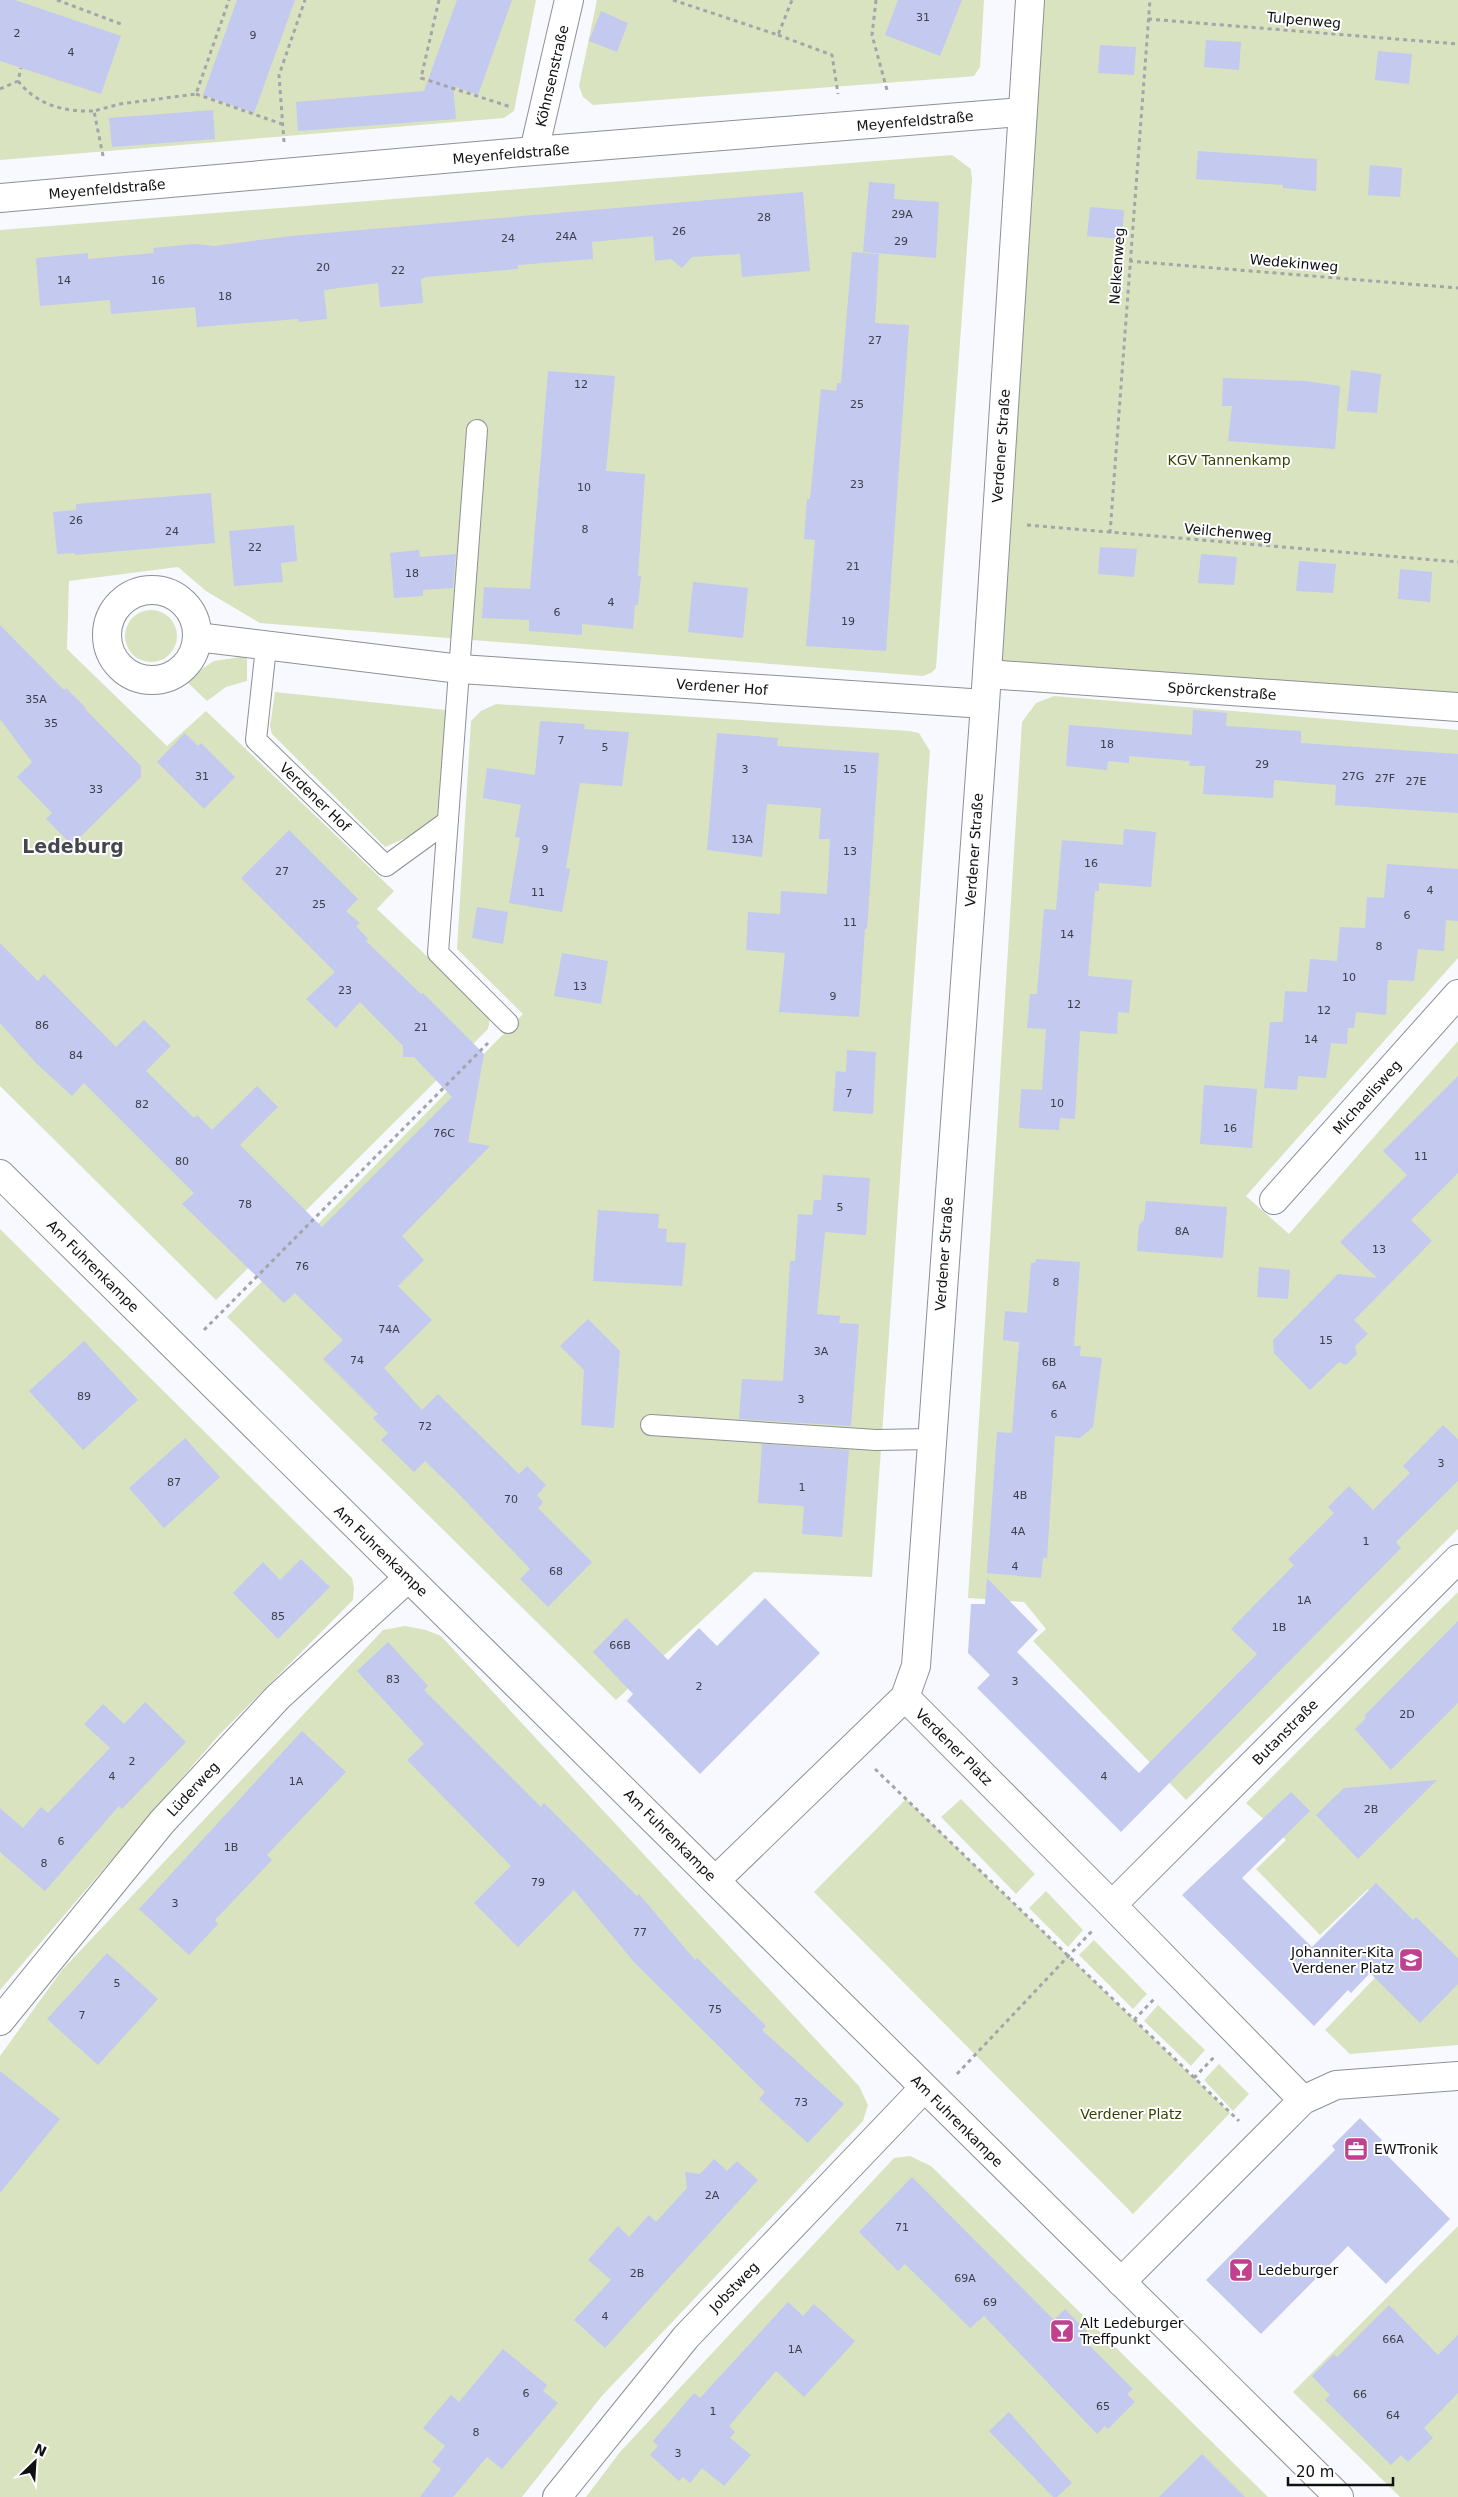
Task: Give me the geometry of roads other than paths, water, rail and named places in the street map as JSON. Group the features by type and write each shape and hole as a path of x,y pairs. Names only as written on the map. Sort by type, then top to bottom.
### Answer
{"street":[{"name":"Köhnsenstraße","path":"534,152 569,0"},
{"name":"Verdener Straße","path":"905,1697 916,1666 987,674 1030,0"},
{"name":"Meyenfeldstraße","path":"0,198 1022,112"},
{"name":"Verdener Hof","path":"197,637 266,647 460,669 984,704"},
{"name":"Spörckenstraße","path":"987,674 1458,707"},
{"name":"Michaelisweg","path":"1274,1200 1458,994"},
{"name":"Am Fuhrenkampe","path":"0,1174 716,1880 928,2094 1122,2282 1338,2497"},
{"name":"Butanstraße","path":"1113,1906 1458,1559"},
{"name":"Lüderweg","path":"0,2021 168,1816 278,1697 408,1578"},
{"name":"Verdener Platz","path":"716,1880 905,1697 1303,2100"},
{"path":"1122,2282 1303,2100 1336,2085 1458,2076"},
{"name":"Jobstweg","path":"557,2497 686,2337 928,2094"}],"lane":[{"path":"476,430 438,953 508,1023"},
{"name":"Verdener Hof","path":"266,647 256,740 386,866 448,821"},
{"path":"651,1424 876,1440 931,1439"}],"place":[{"name":"Johanniter-Kita Verdener Platz","path":"1411,1960"},
{"name":"EWTronik","path":"1356,2149"},
{"name":"Ledeburger","path":"1241,2270"},
{"name":"Alt Ledeburger Treffpunkt","path":"1062,2331"}],"district":[{"name":"Ledeburg","path":"73,846"}],"park label":[{"name":"KGV Tannenkamp","path":"1229,460"}]}
